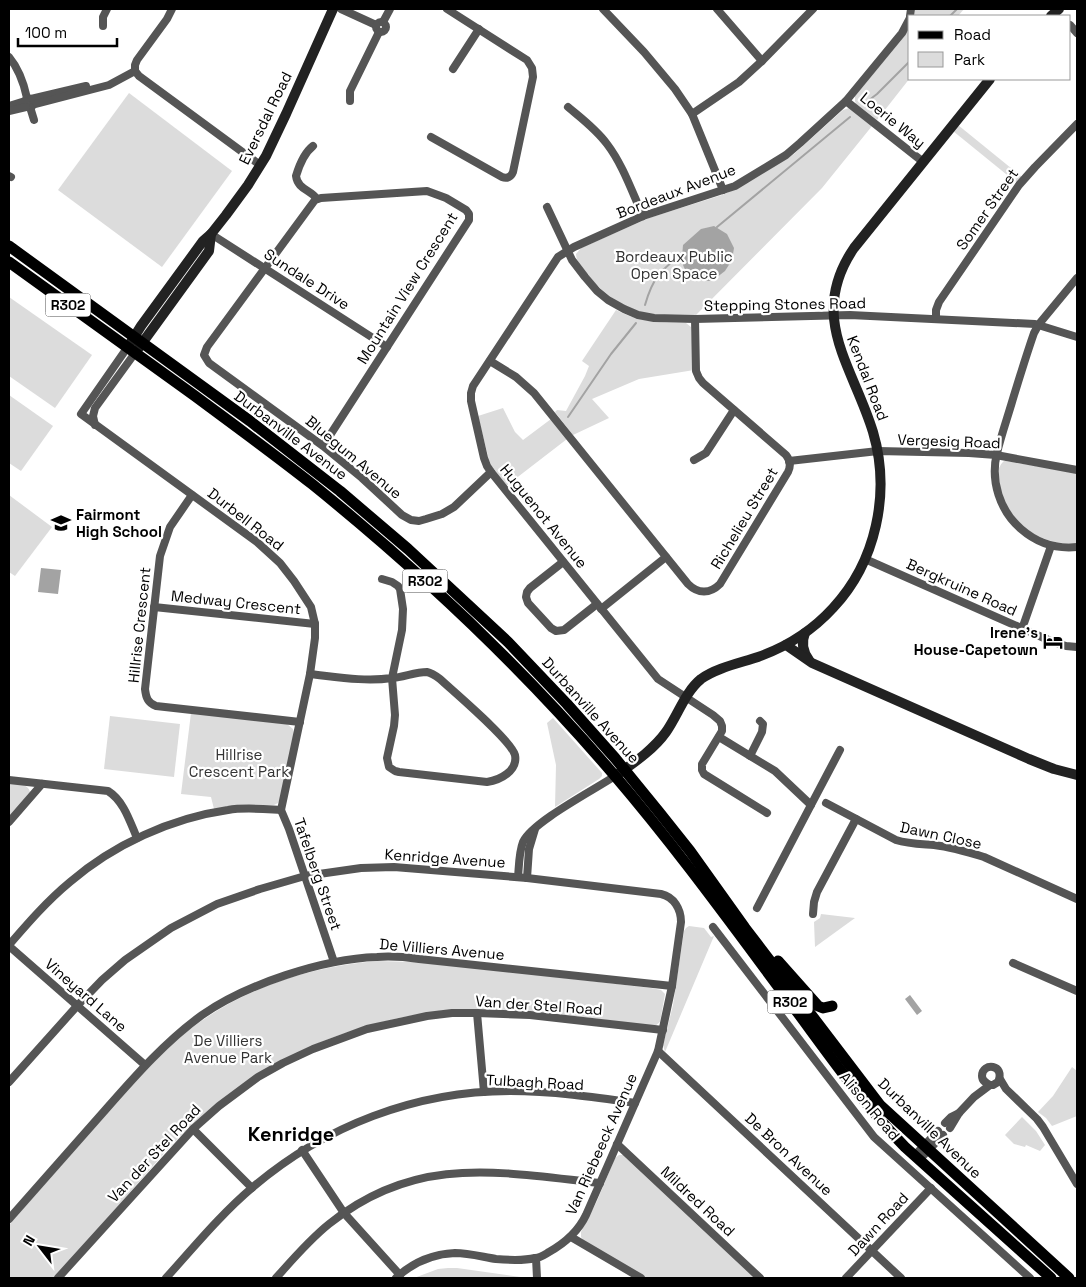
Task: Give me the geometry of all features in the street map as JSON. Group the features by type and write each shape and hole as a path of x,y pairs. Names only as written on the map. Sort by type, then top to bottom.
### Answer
{"main road":[{"name":"Durbanville Avenue","path":"9,246 302,461 340,491 408,549 508,642 625,769 690,851 745,928 880,1105 1069,1278"},
{"name":"Durbanville Avenue","path":"9,262 271,452 354,518 472,625 519,672 615,776 686,865 888,1129 917,1158 1051,1278"},
{"path":"745,928 816,1004 823,1008 832,1006"}],"street":[{"path":"104,26 103,17 107,9"},
{"path":"172,9 167,20 137,60 135,71 139,76 260,165"},
{"name":"Eversdal Road","path":"131,350 138,340 141,326 203,241 211,234 244,190 260,165 280,127 332,9"},
{"path":"341,9 379,26"},
{"path":"350,101 350,91 379,26 390,9"},
{"path":"430,137 502,177 508,178 512,174 533,78 532,68 527,60 447,9"},
{"path":"603,9 675,88 692,114 723,190"},
{"path":"717,9 762,61"},
{"path":"692,114 739,82 813,9"},
{"name":"Bordeaux Avenue","path":"568,250 643,216 742,183 786,155 846,100 902,33 908,21"},
{"path":"453,69 479,29"},
{"path":"9,57 25,87 34,120"},
{"path":"9,111 29,103 108,81 118,81 135,71"},
{"name":"Kendal Road","path":"518,877 522,844 526,836 541,823 615,776 649,750 662,737 698,682 712,672 774,651 805,633 824,618 854,580 873,538 880,504 881,479 878,451 868,417 835,330 833,315 836,284 845,261 858,241 989,80"},
{"name":"Loerie Way","path":"846,100 922,161"},
{"path":"9,106 29,103"},
{"path":"568,107 593,128 610,147 619,162 643,216"},
{"name":"Somer Street","path":"936,319 936,310 939,302 1019,185 1034,167 1077,124"},
{"path":"264,268 317,199 299,186 296,176 304,156 313,146"},
{"name":"Mountain View Crescent","path":"317,199 427,191 446,198 466,210 469,214 468,222 323,446"},
{"name":"Stepping Stones Road","path":"548,207 572,260 597,291 608,300 638,315 654,318 695,319 850,314 1039,324 1077,337"},
{"name":"Sundale Drive","path":"211,234 387,347"},
{"name":"Huguenot Avenue","path":"568,250 555,260 473,386 470,397 486,466 658,679 702,706 720,721 722,728 719,737"},
{"name":"Bluegum Avenue","path":"264,268 207,347 204,355 209,363 323,446 407,518 415,521 442,514 454,507 490,472"},
{"path":"1077,278 1039,324 1034,334 996,455 995,478 1004,510 1017,526 1051,546 1077,547"},
{"name":"Richelieu Street","path":"490,361 516,377 534,392 688,584 694,590 706,592 717,587 790,466 786,455 698,376 696,368 695,319"},
{"path":"95,425 93,416 95,408 131,350"},
{"name":"Durbell Road","path":"131,350 80,414 257,542 280,562 311,607 315,624 315,638 310,674 281,810"},
{"path":"694,460 706,453 734,410"},
{"name":"Vergesig Road","path":"789,461 878,451 969,453 996,455 1077,470"},
{"name":"Hillrise Crescent","path":"192,495 173,521 160,556 145,696 149,702 156,706 300,722"},
{"path":"1022,629 1051,546"},
{"path":"563,562 528,590 526,597 528,603 551,628 559,631 564,630 599,606 666,557"},
{"name":"Bergkruine Road","path":"865,558 1022,629 1059,644 1077,647"},
{"path":"310,674 358,679 392,678 426,672 435,675 511,747 515,755 513,767 510,771 499,779 487,782 399,772 392,769 388,764 387,758 395,715 392,678 402,630 403,609 398,586 382,579"},
{"name":"Medway Crescent","path":"154,607 315,624"},
{"path":"805,633 803,649 810,662"},
{"path":"786,645 810,662"},
{"path":"774,651 810,662 1029,759 1054,769 1077,775"},
{"path":"750,756 762,732 763,724 760,721"},
{"path":"766,813 702,772 702,764 719,737 775,770 811,805"},
{"path":"757,908 840,750"},
{"path":"9,780 108,791 116,797 138,838"},
{"path":"9,822 42,784"},
{"name":"Dawn Close","path":"826,803 899,841 946,847 984,857 1077,899"},
{"name":"Tafelberg Street","path":"9,945 36,914 69,883 98,861 138,838 174,823 228,810 251,808 281,810 334,962"},
{"path":"813,914 817,892 856,819"},
{"path":"527,878 530,848 536,828"},
{"name":"Kenridge Avenue","path":"9,1082 76,1006 125,960 171,928 217,904 305,876 361,868 394,867 518,877 661,894 669,897 676,906"},
{"name":"Van Riebeeck Avenue","path":"398,1276 419,1262 445,1254 466,1254 501,1259 536,1258 571,1238 583,1221 658,1051 672,986 681,922 676,906"},
{"name":"Alison Road","path":"714,927 874,1137 1030,1278"},
{"name":"Vineyard Lane","path":"9,945 145,1065"},
{"name":"De Villiers Avenue","path":"9,1219 145,1065 186,1028 217,1006 278,978 334,962 366,957 404,957 672,986"},
{"path":"1013,963 1077,992"},
{"name":"Van der Stel Road","path":"58,1278 193,1129 219,1106 258,1077 313,1048 367,1029 396,1022 452,1013 530,1015 663,1030"},
{"path":"477,1013 484,1092"},
{"name":"De Bron Avenue","path":"658,1051 901,1278"},
{"path":"974,1097 984,1070 989,1067 996,1068 1006,1090 1043,1127 1077,1184"},
{"path":"982,1079 987,1084 1006,1090"},
{"path":"947,1126 974,1097 1000,1079"},
{"name":"Tulbagh Road","path":"166,1278 229,1208 252,1188 302,1150 359,1121 390,1110 436,1098 484,1092 542,1093 635,1103"},
{"path":"193,1129 252,1188"},
{"path":"917,1158 940,1133"},
{"name":"Mildred Road","path":"617,1144 760,1278"},
{"path":"302,1150 344,1213 398,1276"},
{"path":"279,1277 312,1239 329,1224 367,1199 398,1184 419,1178 461,1172 504,1173 600,1183"},
{"name":"Dawn Road","path":"846,1278 931,1188"},
{"path":"571,1238 641,1278"},
{"path":"536,1258 537,1278"}],"green space":[{"path":"915,9 964,9 959,15 914,15"},
{"path":"908,30 908,80 877,120 856,104 855,96"},
{"path":"129,93 232,171 162,267 58,190"},
{"name":"Bordeaux Public Open Space","path":"849,108 872,126 822,188 696,315 653,315 626,306 603,291 579,263 576,254 581,248 649,218 736,189 794,154 843,110"},
{"path":"958,125 1022,177 1017,183 953,131"},
{"path":"9,297 92,355 55,408 9,376"},
{"name":"Bordeaux Public Open Space","path":"616,310 642,320 686,323 691,327 694,370 639,379 592,399 609,418 573,435 555,412 557,410 566,411 589,366 582,361"},
{"path":"9,395 53,426 21,471 9,463"},
{"path":"503,408 515,432 523,440 551,419 567,439 506,486 489,460 478,416"},
{"path":"1004,461 1077,473 1077,543 1063,543 1037,536 1016,520 1003,497 999,483 999,468"},
{"path":"9,495 52,527 15,576 9,572"},
{"name":"Hillrise Crescent Park","path":"191,713 287,724 293,729 294,734 278,803 274,805 214,809 211,797 181,794"},
{"path":"110,716 180,724 174,777 104,769"},
{"path":"553,718 602,773 599,779 555,807 556,765 547,723"},
{"path":"9,783 25,785 30,792 9,818"},
{"path":"821,914 855,918 815,947 814,922 820,918"},
{"path":"689,926 704,928 711,937 714,936 665,1052 663,1045 673,1005 684,931"},
{"name":"De Villiers Avenue Park","path":"378,961 451,965 651,988 661,990 665,994 660,1022 655,1026 510,1010 442,1011 382,1022 343,1034 305,1049 190,1127 167,1150 55,1278 9,1278 9,1225 124,1094 169,1047 191,1028 240,998 266,986 321,970 349,964"},
{"path":"1072,1067 1077,1071 1077,1116 1052,1126 1038,1112 1053,1096"},
{"path":"1022,1117 1036,1131 1045,1145 1040,1151 1026,1145 1025,1147 1014,1144 1005,1135"},
{"path":"619,1155 624,1155 755,1278 647,1278 584,1241 581,1237 581,1232 597,1201 615,1158"},
{"path":"448,1268 528,1278 414,1278 438,1269"}],"shaded area":[{"path":"714,226 727,234 734,248 732,260 725,271 712,281 697,281 687,274 683,265 683,245 701,229"},
{"path":"41,568 61,570 58,594 38,592"},
{"path":"910,995 922,1011 917,1015 905,999"}],"waterway":[{"path":"951,15 957,9"},
{"path":"864,104 877,94 908,63"},
{"path":"717,227 850,117"},
{"path":"645,305 658,275 682,254"},
{"path":"568,417 611,354 636,323"}],"place":[{"name":"Fairmont High School","path":"61,523"},
{"name":"Irene's House-Capetown","path":"1053,641"}],"district":[{"name":"Kenridge","path":"291,1134"}]}
